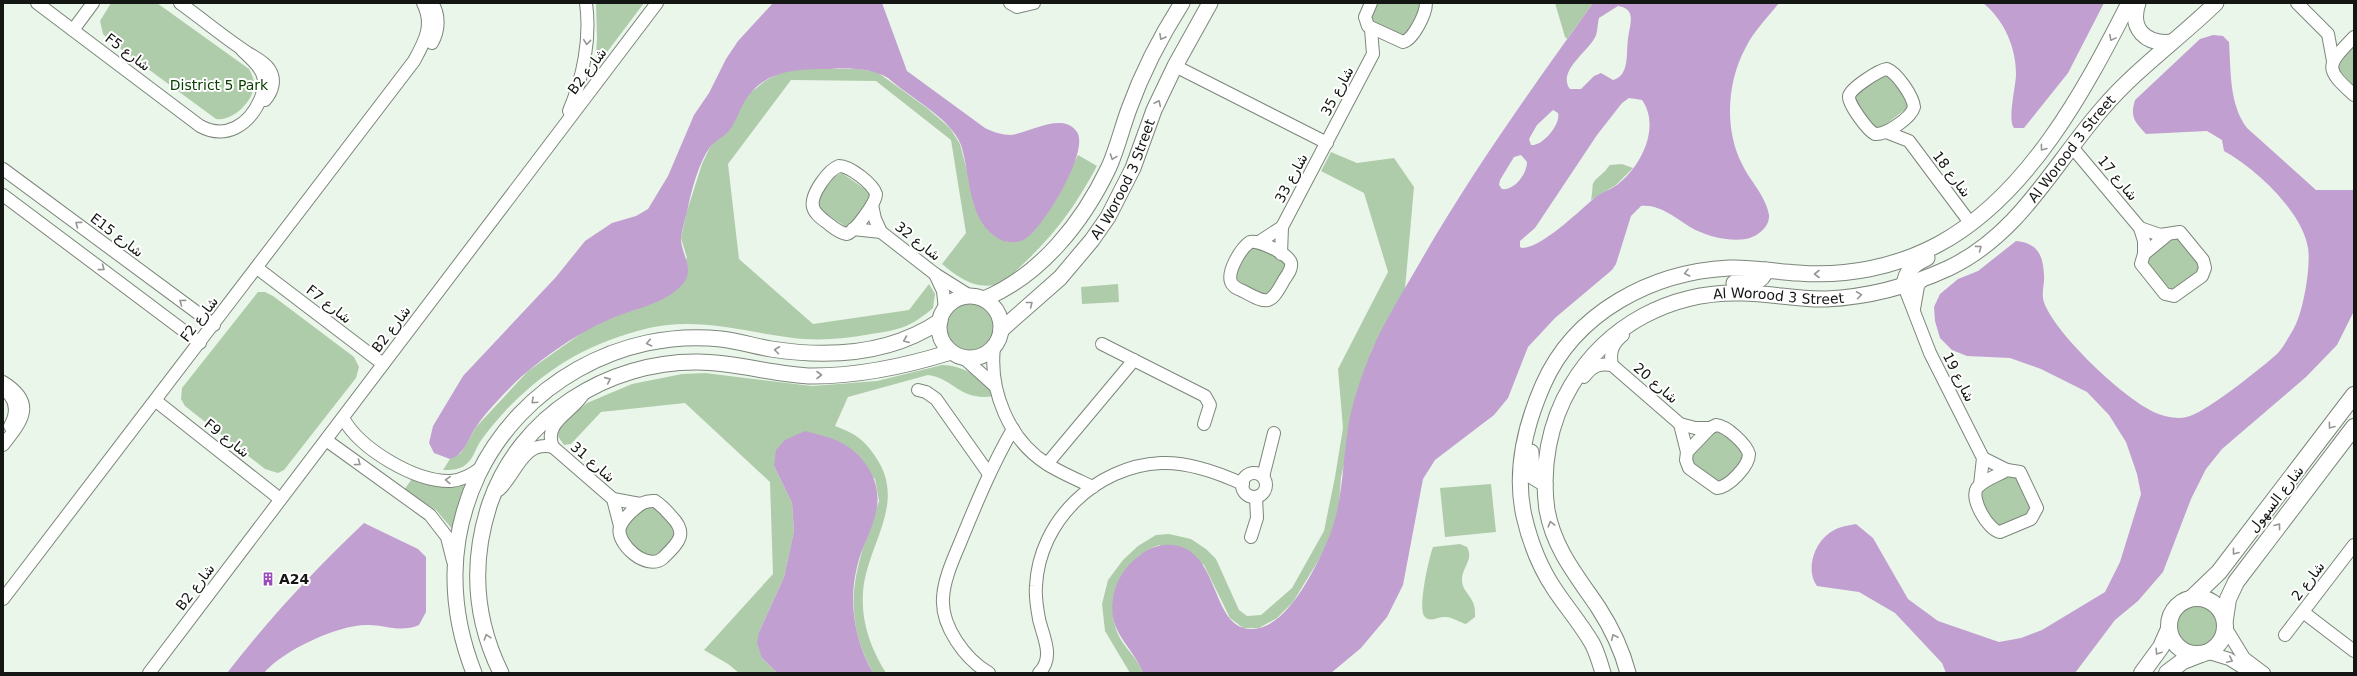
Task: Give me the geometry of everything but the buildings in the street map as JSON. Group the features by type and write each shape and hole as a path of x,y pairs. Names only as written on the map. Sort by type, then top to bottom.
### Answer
{"main road":[{"name":"شارع السهول","path":"2192,598 2206,586 2223,567 2354,395"},
{"name":"شارع السهول","path":"2225,623 2228,599 2236,582 2354,427"},
{"path":"2142,673 2161,647 2175,609 2184,601 2192,598 2200,598 2212,602 2221,611 2225,623 2220,643 2204,653 2183,661 2167,673"},
{"path":"2169,628 2172,637 2180,647 2192,653 2204,653"}],"street":[{"name":"F5 شارع","path":"37,3 200,126 214,131 227,132 238,128 272,90 273,76 265,64 242,50 180,3"},
{"path":"73,30 93,3"},
{"name":"F2 شارع","path":"4,599 414,61 427,37 429,28 429,19 423,3"},
{"name":"F2 شارع","path":"414,61 430,46 435,37 437,17 432,3"},
{"path":"558,132 570,110 583,68 587,39 586,3"},
{"name":"B2 شارع","path":"149,673 657,3"},
{"path":"1010,3 1017,7 1034,3"},
{"name":"Al Worood 3 Street","path":"977,298 1005,290 1026,275 1061,241 1079,218 1096,192 1109,166 1129,108 1143,76 1182,3"},
{"name":"Al Worood 3 Street","path":"1001,330 1060,278 1088,245 1108,217 1130,174 1154,110 1204,10 1210,3"},
{"path":"1371,3 1365,17 1371,29 1373,54 1396,40"},
{"path":"1371,29 1402,42 1410,39 1426,9 1426,3"},
{"name":"Al Worood 3 Street","path":"1603,673 1593,645 1541,566 1530,540 1523,513 1520,486 1521,458 1526,431 1534,405 1554,364 1582,329 1606,309 1634,291 1663,280 1697,271 1732,268 1817,274 1840,274 1878,267 1913,257 1939,245 1967,227 1997,201 2020,175 2063,119 2101,58 2130,3"},
{"path":"2138,3 2135,20 2142,33 2153,41 2172,42"},
{"name":"Al Worood 3 Street","path":"1628,673 1614,634 1599,608 1565,562 1557,543 1548,511 1545,484 1546,461 1557,416 1578,374 1592,356 1627,325 1665,304 1705,295 1744,292 1826,299 1871,294 1904,286 1952,266 2001,232 2042,189 2072,147 2115,94 2216,3"},
{"path":"2297,3 2328,34 2333,61 2332,71 2335,78 2354,95"},
{"path":"2328,34 2354,37"},
{"path":"2333,61 2354,37"},
{"name":"شارع 35","path":"1327,143 1373,54"},
{"path":"1175,66 1327,143"},
{"path":"1890,70 1913,100 1913,110 1908,116 1886,132 1875,134 1869,130 1850,102 1849,95 1853,89 1879,71 1890,70"},
{"path":"1886,132 1909,141 1908,116"},
{"name":"شارع 18","path":"1909,141 1967,227"},
{"name":"شارع 33","path":"1282,227 1259,242 1246,244 1231,270 1231,281 1236,287 1262,301 1273,299 1291,266 1289,259 1281,254 1282,227 1327,143"},
{"name":"شارع 17","path":"2072,147 2140,228 2144,241 2142,267 2168,296 2177,295 2202,276 2205,268 2204,260 2183,234 2173,231 2167,235 2153,234 2140,228"},
{"name":"شارع 32","path":"881,232 853,230 846,234 842,233 817,214 813,208 814,196 832,171 839,166 843,166 872,187 876,194 872,205 875,219 881,232 936,274 977,298"},
{"name":"E15 شارع","path":"3,169 214,325"},
{"path":"3,195 200,343"},
{"path":"853,230 872,205"},
{"path":"1904,286 1904,279 1913,266 1949,246 1967,227"},
{"path":"2144,254 2167,235"},
{"path":"1259,242 1281,254"},
{"name":"F7 شارع","path":"257,268 383,364"},
{"path":"1705,295 1708,289 1720,284 1755,283 1764,276 1766,270"},
{"name":"شارع 32","path":"936,274 943,291 942,315"},
{"name":"شارع 19","path":"1914,309 1918,286 1923,279"},
{"name":"شارع 19","path":"1904,286 1904,292 1914,309 1930,353 1983,458"},
{"path":"474,673 464,648 458,621 454,593 454,565 462,516 482,466 497,441 515,419 536,398 559,381 584,366 610,354 658,341 701,338 722,339 800,352 856,351 892,345 909,339 942,315 956,299 977,298 997,312 1001,330 994,347 995,386 1013,429 1023,443 1047,464 1093,487"},
{"name":"شارع 20","path":"1612,365 1611,351 1618,339 1665,304"},
{"path":"942,315 940,335 957,355 995,386"},
{"path":"1102,344 1205,396 1210,405 1204,424"},
{"path":"501,673 493,658 482,624 477,588 478,556 483,524 493,494 506,469 522,445 541,424 562,406 586,390 611,378 668,364 698,362 727,364 787,374 841,375 897,367 957,355 977,358 994,347"},
{"path":"1047,464 1134,360"},
{"name":"شارع 20","path":"1557,416 1588,371 1599,364 1612,365 1680,424 1695,428 1710,428 1716,425 1722,427 1746,447 1749,454 1747,462 1726,485 1716,488 1689,468 1686,460 1687,452 1680,424"},
{"path":"3,382 22,399 24,411 20,422 3,445"},
{"path":"3,388 12,398 16,409 13,421 3,437"},
{"name":"شارع 31","path":"586,390 577,405 554,424 550,436 553,447 612,499 640,504 650,501 660,504 681,526 680,538 662,559 653,562 644,560 624,544 621,539 620,526 612,499"},
{"path":"918,390 926,392 936,399 989,474"},
{"name":"F9 شارع","path":"156,401 280,499"},
{"path":"1534,405 1531,471 1536,480 1545,484"},
{"path":"343,418 354,434 369,448 402,467 426,477 451,481 463,479 482,466"},
{"path":"1687,452 1710,428"},
{"path":"989,673 972,658 950,629 944,614 942,599 950,568 989,474 1013,429"},
{"path":"1040,673 1047,658 1047,647 1036,603 1036,581 1041,553 1048,537 1067,509 1093,487 1114,475 1137,467 1160,463 1199,468 1242,484 1248,496 1256,497 1266,489 1263,477 1274,433"},
{"path":"326,440 430,515 447,537 454,565"},
{"name":"شارع 31","path":"493,494 506,482 529,450 540,446 553,447"},
{"path":"1980,485 1983,458 2007,470 2016,470 2022,476 2037,508 2030,519 2003,531 1992,530 1976,501 1975,492 1980,485 2007,470"},
{"path":"1242,484 1251,474 1263,477"},
{"path":"1251,537 1258,518 1256,497"},
{"path":"620,526 640,504"},
{"path":"462,516 463,575 466,583 477,588"},
{"name":"شارع 2","path":"2285,635 2354,545"},
{"path":"2303,612 2354,651"},
{"path":"2225,623 2244,658 2264,673"},
{"path":"2204,653 2229,659 2251,673"}],"green space":[{"name":"District 5 Park","path":"111,3 157,3 249,69 254,83 251,96 247,103 229,117 216,119 110,41 103,34 100,21"},
{"path":"596,3 644,3 595,68 597,39"},
{"path":"1375,3 1420,3 1421,8 1405,37 1373,25 1369,14"},
{"path":"1555,3 1593,3 1567,39 1565,37"},
{"path":"2354,45 2354,86 2338,69 2339,61"},
{"path":"795,69 859,69 877,72 927,108 950,128 960,144 967,171 995,236 1008,242 1050,209 1078,155 1097,166 1064,219 1045,242 1016,271 1006,280 995,285 987,286 973,284 966,281 942,264 966,233 951,140 876,81 791,80 728,164 739,259 813,324 909,310 929,284 935,294 933,308 918,320 904,327 881,333 841,338 802,339 721,327 685,324 649,328 628,334 590,348 555,368 539,380 507,409 486,433 467,464 457,469 443,470 450,459 461,453 476,427 528,371 586,330 608,319 653,303 687,258 681,238 687,211 702,164 710,147 749,94 765,81 779,73"},
{"path":"1885,74 1893,80 1903,94 1906,99 1907,108 1881,128 1873,128 1855,102 1855,95"},
{"path":"1331,152 1357,163 1394,158 1414,187 1405,289 1372,350 1341,477 1339,505 1333,531 1318,561 1293,602 1277,618 1259,628 1243,628 1230,618 1204,565 1159,545 1147,551 1137,558 1121,578 1113,603 1113,616 1118,635 1137,661 1143,673 1130,673 1105,631 1102,604 1108,580 1123,560 1138,546 1156,535 1169,534 1191,539 1206,549 1216,559 1239,610 1247,616 1261,615 1292,588 1324,531 1343,428 1338,369 1388,272 1364,193 1321,171"},
{"path":"1622,164 1633,168 1616,185 1591,200 1593,184 1596,179 1610,165"},
{"path":"842,173 869,192 871,199 850,226 846,227 819,209 818,198 835,176"},
{"path":"2171,237 2179,237 2200,264 2192,278 2178,288 2168,291 2147,267 2147,259"},
{"path":"1255,245 1284,259 1287,266 1266,298 1237,283 1236,278 1240,262 1246,252"},
{"path":"1118,284 1119,302 1082,304 1081,287"},
{"path":"258,292 265,292 273,296 354,357 359,367 356,378 284,470 278,473 265,469 185,406 181,399 182,388"},
{"path":"975,304 987,310 992,318 992,336 987,344 979,349 965,350 953,344 948,336 947,322 953,310 961,305"},
{"path":"942,365 957,367 979,378 994,396 973,396 965,393 944,380 928,375 848,397 835,426 855,435 861,440 875,456 884,472 887,488 887,504 884,519 868,566 864,583 863,607 864,619 870,641 886,673 873,673 862,650 856,628 854,607 858,566 879,501 875,479 830,439 817,435 774,466 792,503 794,531 784,577 759,632 762,658 777,673 739,673 728,664 704,650 773,574 770,482 685,403 601,412 571,444 564,445 557,435 558,429 568,418 587,403 632,384 682,374 705,373 812,386 877,381"},
{"path":"1715,430 1722,432 1744,453 1743,462 1720,484 1692,464 1692,453"},
{"path":"2009,475 2016,476 2032,507 2025,515 2015,522 2004,526 1994,527 1979,498 1983,488"},
{"path":"414,476 447,486 460,485 467,482 458,508 453,530 436,510 404,490"},
{"path":"1491,484 1496,532 1445,537 1440,488"},
{"path":"651,505 674,525 675,536 656,557 648,559 624,538 624,527 643,506"},
{"path":"1460,544 1467,547 1469,552 1462,580 1464,589 1474,604 1475,617 1466,624 1448,617 1427,619 1423,612 1422,605 1429,561 1433,547"},
{"path":"2197,606 2211,612 2217,626 2211,640 2197,646 2183,640 2177,626 2183,612"}],"shaded area":[{"path":"773,3 882,3 907,71 985,128 998,133 1011,135 1055,123 1063,123 1071,126 1077,132 1079,142 1077,155 1063,189 1043,221 1025,239 1020,241 1006,242 990,232 976,211 961,145 956,135 929,108 888,78 874,72 860,69 808,69 776,75 757,86 749,95 731,128 710,147 702,162 693,187 681,235 688,268 686,279 682,285 675,292 657,302 617,316 578,335 559,347 526,372 501,397 479,423 465,447 458,455 450,459 434,453 429,443 433,426 463,376 556,277 585,241 612,223 636,216 648,209 668,176 694,115 709,93 726,59 738,41"},
{"path":"1593,3 1779,3 1757,30 1746,47 1735,75 1730,105 1732,136 1736,150 1745,170 1765,201 1769,219 1765,227 1758,234 1750,238 1732,240 1717,238 1696,230 1667,212 1655,207 1641,206 1631,216 1616,264 1612,270 1555,318 1528,347 1508,398 1494,415 1435,460 1423,479 1403,585 1387,617 1361,648 1331,673 1143,673 1117,630 1112,611 1114,593 1118,581 1134,560 1150,549 1158,546 1172,545 1188,550 1199,560 1208,574 1221,604 1229,617 1239,626 1252,629 1264,626 1276,620 1297,597 1314,569 1332,530 1339,502 1348,428 1352,408 1361,378 1377,339 1388,317 1439,230 1481,164","holes":["1618,6 1624,8 1630,14 1631,24 1625,69 1618,78 1613,80 1601,73 1594,76 1581,89 1570,89 1567,83 1567,76 1574,62 1595,37 1599,18","1629,98 1642,100 1647,111 1649,134 1646,146 1634,168 1617,185 1594,198 1548,236 1530,246 1520,247 1520,241 1535,228 1597,135 1622,103","1553,110 1558,113 1557,123 1550,134 1541,142 1531,145 1529,139 1537,125","1521,155 1527,162 1525,172 1519,181 1511,187 1502,189 1499,185 1500,180 1514,157"]},
{"path":"1983,3 2104,3 2068,73 2024,128 2014,128 2011,118 2016,74 2014,54 2011,44 1997,17"},
{"path":"2213,35 2223,36 2229,42 2234,98 2241,119 2247,128 2316,190 2354,190 2354,311 2337,345 2306,377 2222,449 2206,469 2191,499 2163,572 2138,601 2115,620 2075,673 1946,673 1942,663 1895,613 1859,592 1817,586 1812,574 1813,559 1818,546 1830,532 1844,526 1856,524 1873,538 1908,599 1938,621 1999,642 2021,638 2042,630 2105,592 2120,562 2141,494 2137,474 2126,442 2109,415 2087,392 2041,369 2010,358 1967,356 1952,350 1940,338 1935,321 1934,307 1940,294 1958,279 1978,271 2016,241 2029,244 2038,251 2042,261 2044,279 2043,297 2045,305 2052,318 2078,350 2127,395 2143,406 2156,413 2177,418 2190,416 2199,412 2235,388 2259,369 2279,352 2297,323 2303,302 2309,256 2304,234 2297,220 2287,206 2263,179 2224,151 2222,140 2207,131 2146,134 2136,122 2133,115 2135,100 2200,39"},
{"path":"805,431 840,442 858,454 865,462 875,481 878,501 876,512 859,560 854,581 853,594 853,608 858,635 873,673 777,673 762,658 757,643 759,632 784,577 794,531 792,503 774,466 776,450 785,440"},
{"path":"364,523 418,549 426,557 426,612 419,625 399,629 368,625 342,629 312,640 297,648 272,665 264,673 227,673 292,595"}],"place":[{"name":"A24","path":"268,579"}]}
